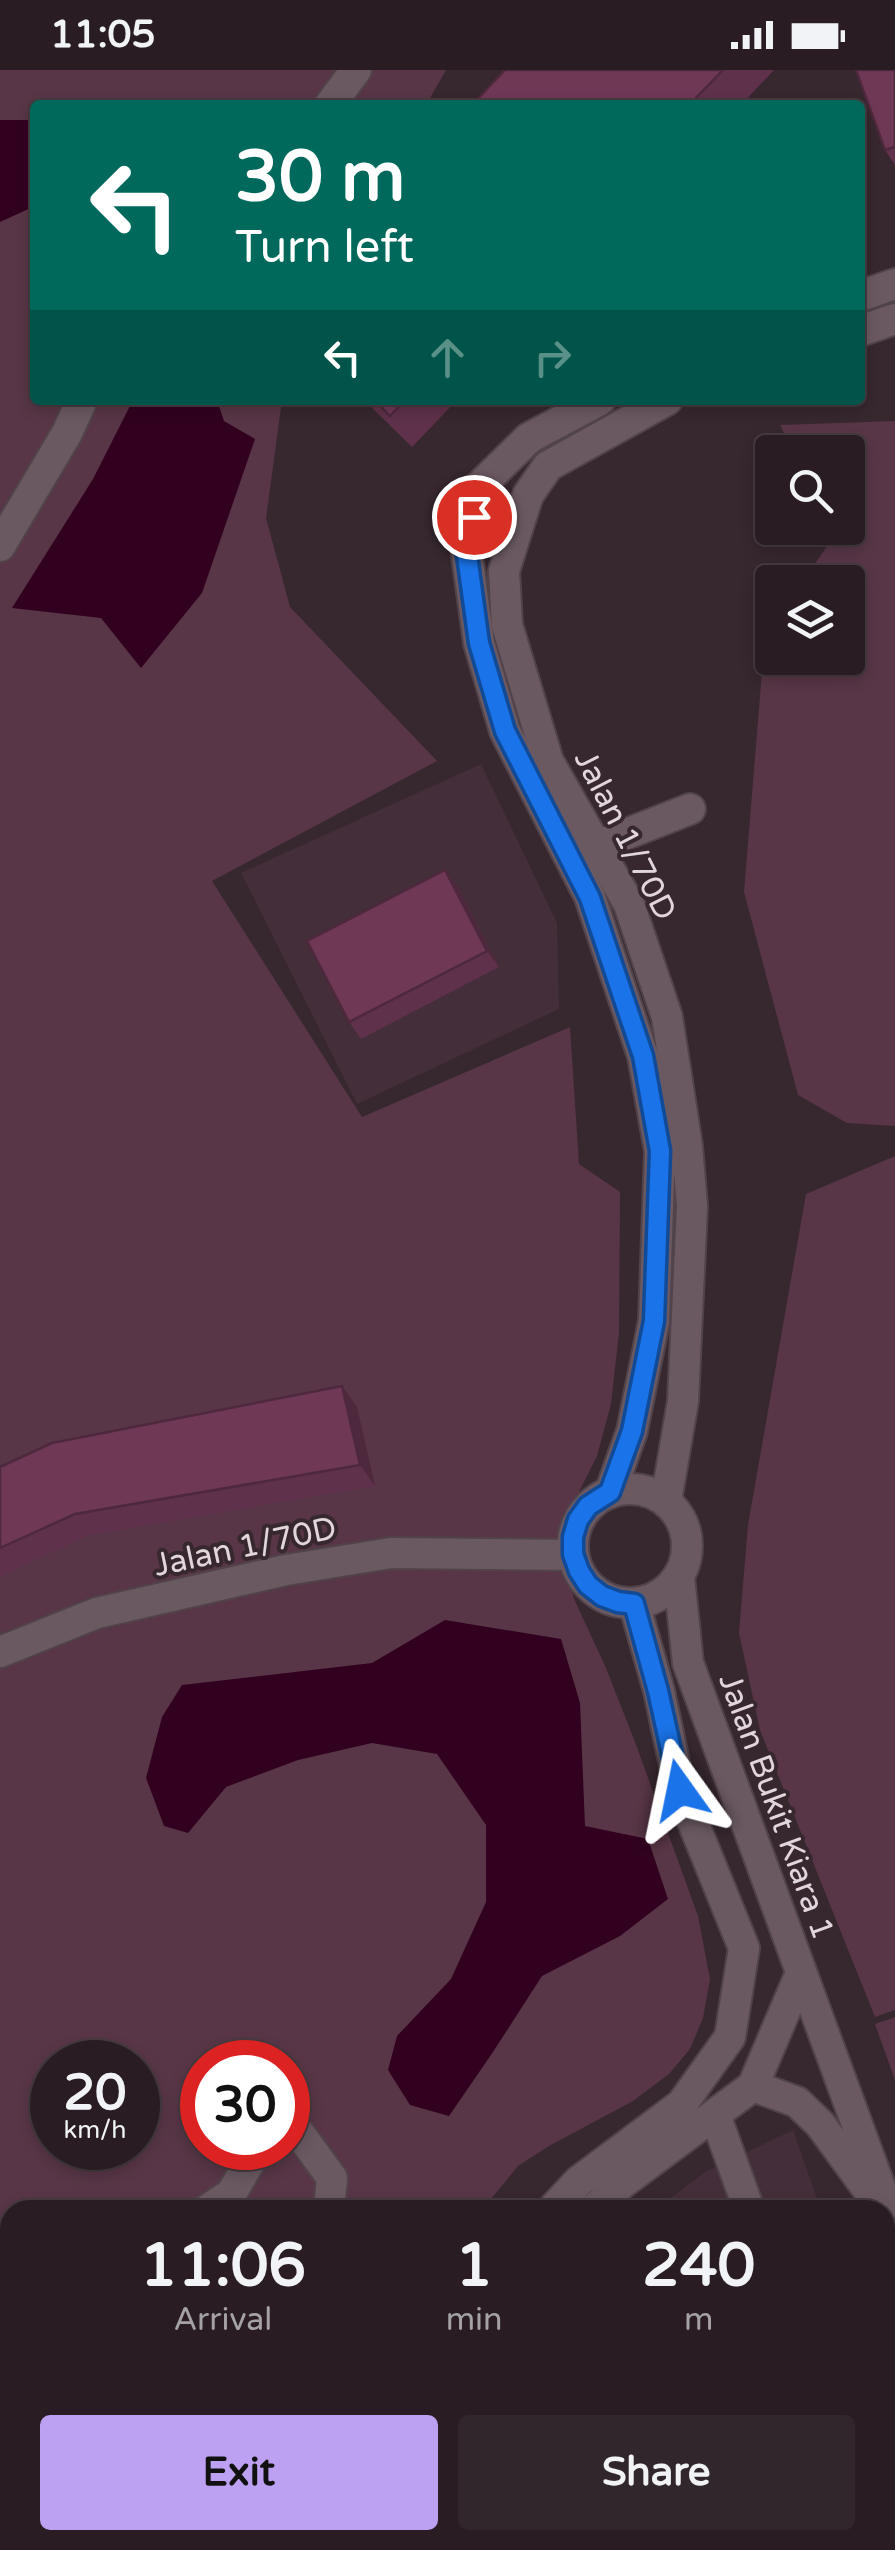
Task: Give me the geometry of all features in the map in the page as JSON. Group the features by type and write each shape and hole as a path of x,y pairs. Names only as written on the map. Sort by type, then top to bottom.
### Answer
{"street":[{"path":"334,100 356,70"},
{"path":"865,294 895,284"},
{"path":"865,328 895,319"},
{"path":"0,546 80,405"},
{"name":"Jalan 1/70D","path":"591,405 529,438 481,485 466,548 479,643 505,731 590,898 643,1056 660,1151 654,1321 632,1431 610,1492"},
{"name":"Jalan 1/70D","path":"659,405 548,466 528,495 504,571 507,624 548,761 630,904 668,1017 688,1146 692,1206 683,1401 666,1501"},
{"path":"596,846 690,809"},
{"path":"635,1488 652,1492 678,1514 685,1528 686,1562 679,1577 652,1600 634,1604 602,1596 579,1571 573,1554 578,1520 588,1506 610,1492 635,1488"},
{"name":"Jalan 1/70D","path":"0,1652 97,1613 286,1570 390,1553 573,1554"},
{"name":"Jalan Bukit Kiara 1","path":"679,1577 688,1662 801,1973 753,2086"},
{"path":"562,2200 579,2182 682,2104 730,2037 744,1948 680,1790 634,1604"},
{"path":"801,1973 884,2200"},
{"path":"604,2200 753,2086 797,2102 820,2124 876,2200"},
{"path":"715,2114 745,2200"},
{"path":"310,2148 332,2178 331,2200"},
{"path":"222,2200 231,2194 245,2170"}],"shaded area":[{"path":"0,70 446,70 429,100 30,100 30,405 281,405 266,518 290,607 437,761 212,881 362,1117 570,1027 579,1164 620,1192 619,1333 611,1404 597,1456 564,1522 563,1564 635,1742 698,1916 710,1979 703,2018 690,2049 669,2074 633,2101 518,2166 490,2200 0,2200"},
{"path":"0,120 30,120 30,208 0,222"},
{"path":"130,405 219,405 224,421 255,439 202,593 141,668 101,618 12,608 93,479"},
{"path":"895,421 895,1126 847,1123 798,1095 744,892 762,675 865,675 865,565 814,565 828,545 865,545 865,435 785,435 780,425"},
{"path":"481,764 557,923 559,1009 357,1104 241,873"},
{"path":"895,1156 895,2010 875,2017 760,1730 739,1633 748,1525 806,1194"},
{"path":"445,1620 561,1639 580,1703 585,1826 648,1839 668,1899 620,1936 542,1976 449,2116 410,2105 388,2070 397,2036 451,1979 486,1902 486,1825 437,1754 372,1743 298,1760 226,1787 188,1833 164,1826 146,1778 162,1717 182,1685 372,1663"},
{"path":"895,2017 895,2080 875,2024"},
{"path":"793,2130 818,2200 668,2200 705,2172"}],"building":[{"path":"505,70 723,70 694,100 477,100"},
{"path":"856,70 895,70 895,147 885,150"},
{"path":"379,405 400,405 390,416"},
{"path":"445,870 487,951 349,1022 307,941"},
{"path":"342,1386 360,1465 75,1514 0,1548 0,1467 52,1443"}],"route":[{"path":"474,517 466,548 479,643 505,731 590,898 643,1056 660,1151 654,1321 632,1431 610,1492 588,1506 578,1520 573,1554 588,1585 602,1596 634,1604 680,1790"}]}
